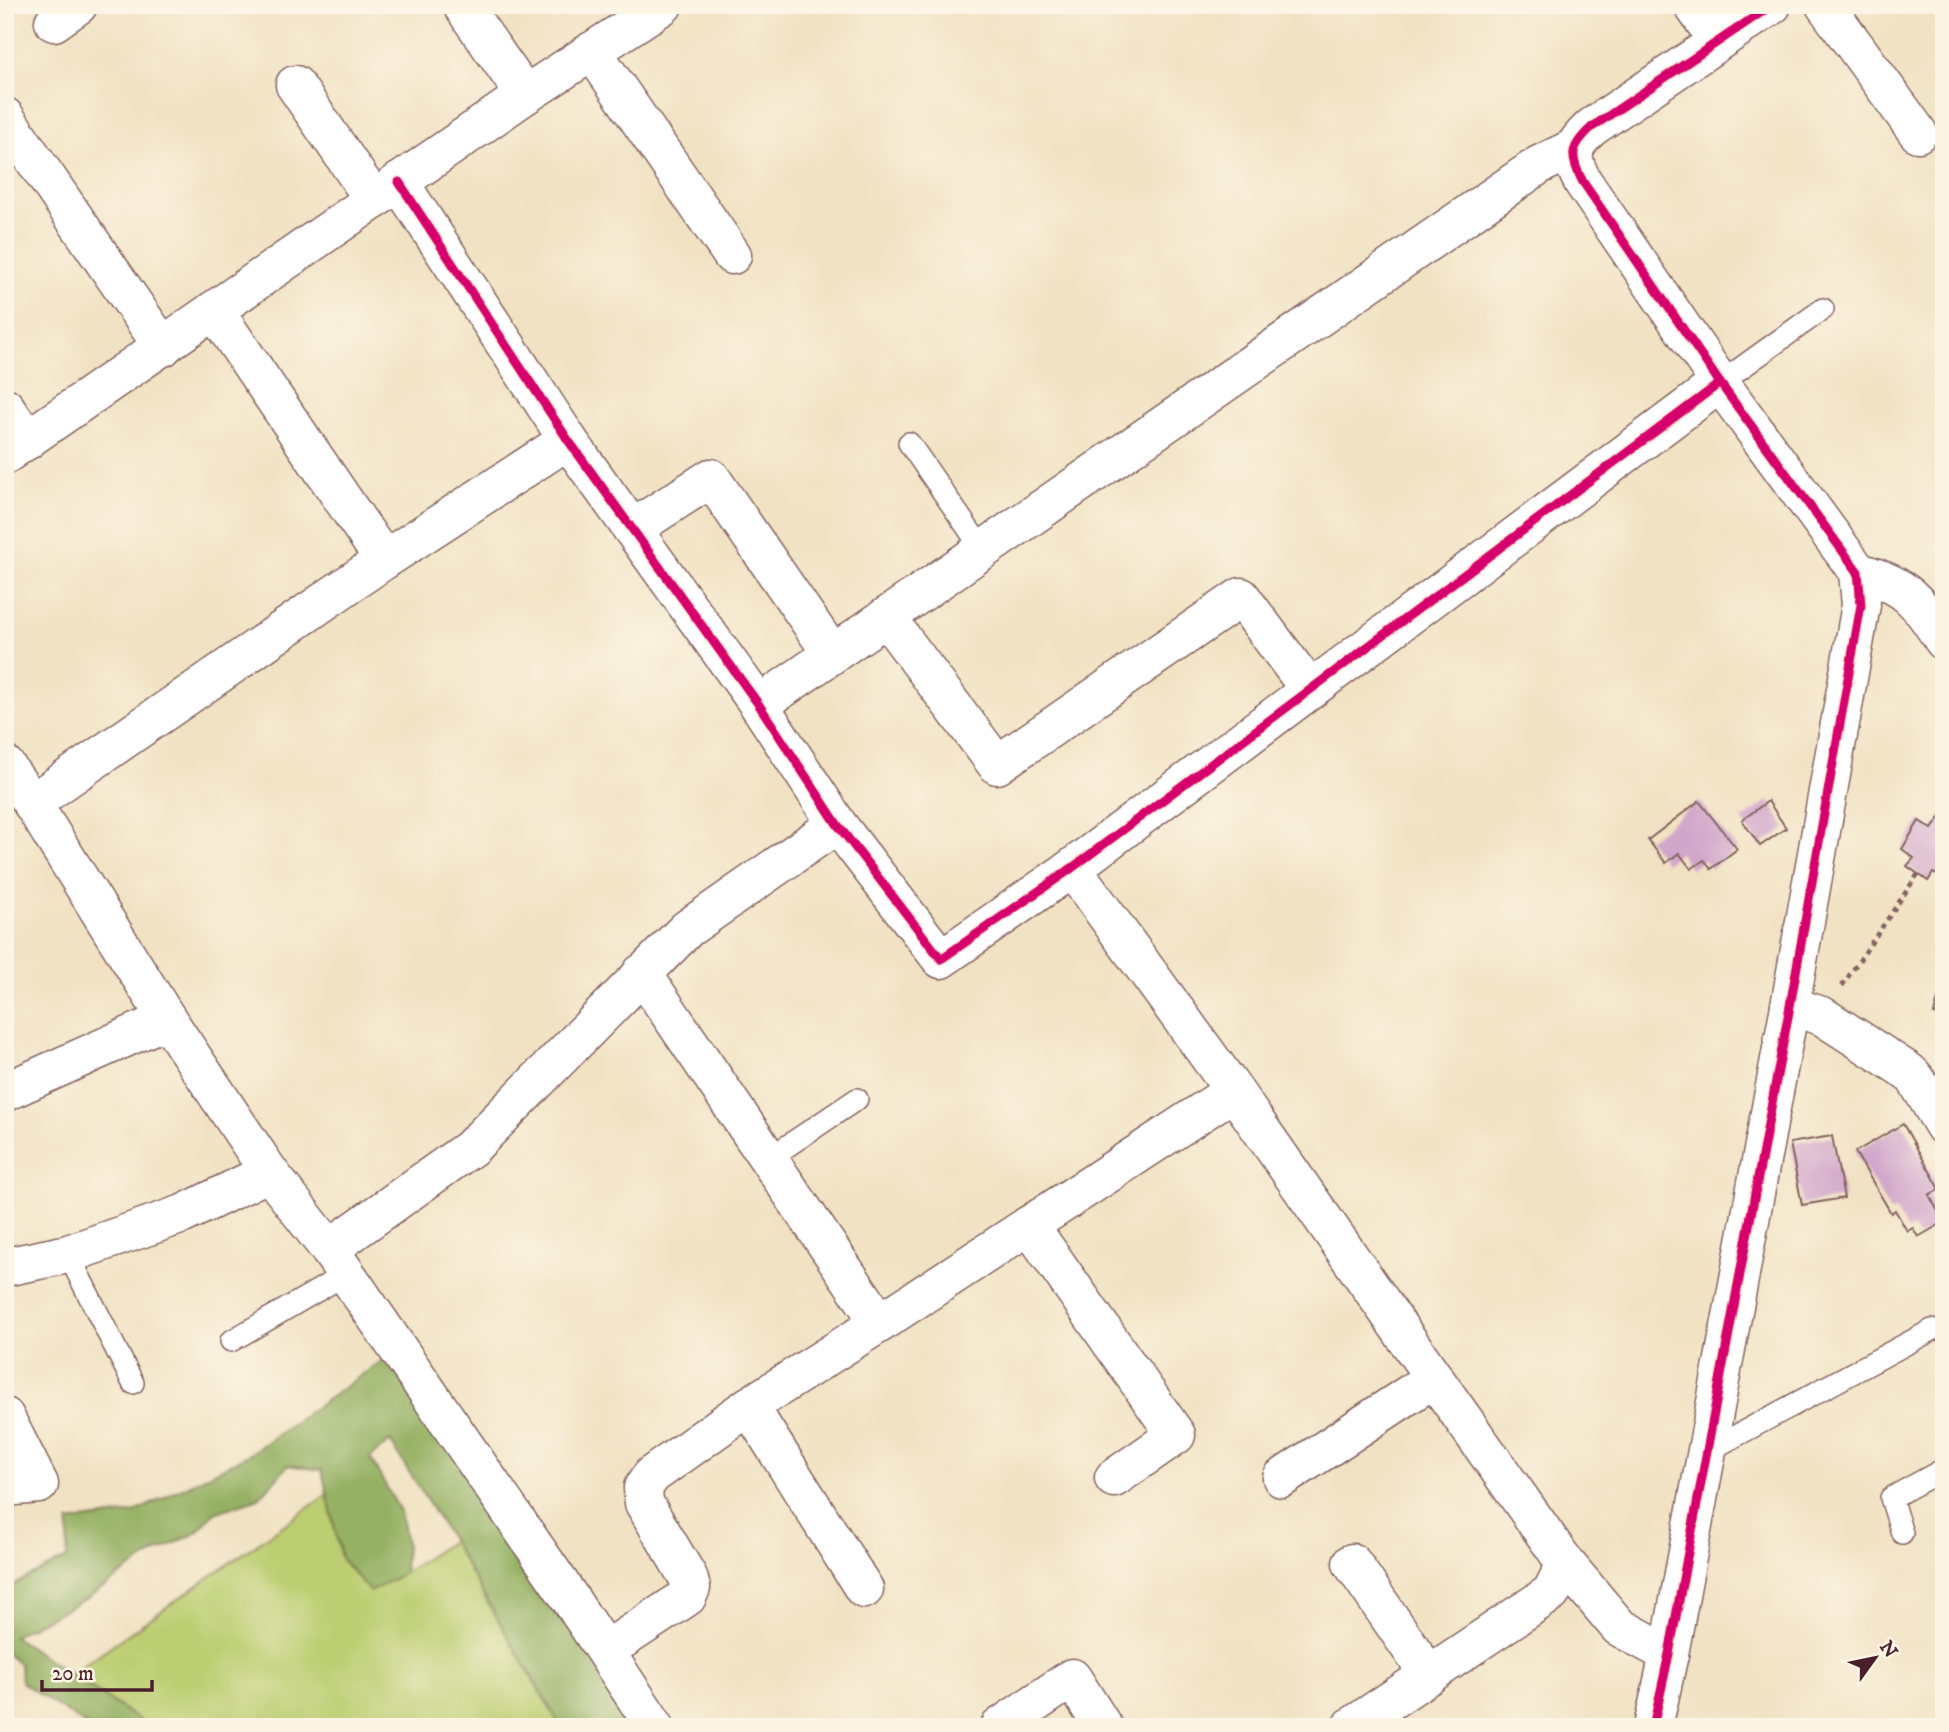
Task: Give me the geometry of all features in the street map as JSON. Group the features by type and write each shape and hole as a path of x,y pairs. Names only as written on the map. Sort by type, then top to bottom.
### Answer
{"street":[{"path":"461,5 525,95"},
{"path":"5,407 17,448 525,95 663,5"},
{"path":"1693,5 1718,41"},
{"path":"759,705 1539,165 1574,148 1592,127 1772,5"},
{"path":"1825,5 1918,133"},
{"path":"592,51 732,255"},
{"path":"295,85 386,191 759,705 837,824 941,959 1072,868 1720,383"},
{"path":"5,117 163,347"},
{"path":"1574,148 1574,165 1583,182 1720,383 1858,572 1861,605 1806,1011 1706,1452 1653,1727"},
{"path":"214,310 384,560"},
{"path":"32,803 384,560 568,440"},
{"path":"632,529 711,478 832,654"},
{"path":"1858,572 1884,579 1907,592 1925,612 1944,641"},
{"path":"886,617 997,765 1241,597 1310,690"},
{"path":"5,765 32,803 167,1019 270,1172 338,1261 655,1727"},
{"path":"338,1261 472,1147 687,929 837,824"},
{"path":"1072,868 1234,1091 1566,1564 1619,1626 1669,1654"},
{"path":"642,974 880,1323"},
{"path":"1806,1011 1915,1078 1944,1126"},
{"path":"5,1092 167,1019"},
{"path":"605,1651 687,1597 691,1588 688,1577 644,1503 643,1488 652,1475 749,1406 1234,1091"},
{"path":"5,1267 68,1254 183,1214 270,1172"},
{"path":"1029,1225 1176,1435 1114,1478"},
{"path":"1282,1478 1434,1378"},
{"path":"749,1406 864,1589"},
{"path":"5,1417 39,1484 5,1487"},
{"path":"1352,1563 1429,1675"},
{"path":"1351,1727 1551,1593 1566,1564"},
{"path":"1000,1727 1072,1678 1103,1727"}],"lane":[{"path":"1720,383 1823,309"},
{"path":"909,443 983,550"},
{"path":"768,1158 857,1100"},
{"path":"68,1254 133,1383"},
{"path":"231,1340 338,1261"},
{"path":"1706,1452 1932,1330"},
{"path":"1902,1533 1891,1498 1944,1469"}],"path":[{"path":"1806,1011 1918,874"}],"green space":[{"path":"393,1353 646,1727 561,1727 390,1441 370,1458 400,1511 406,1544 404,1573 370,1592 341,1558 322,1470 288,1465 259,1498 214,1513 196,1533 147,1557 89,1597 13,1636 149,1727 89,1727 21,1682 20,1665 5,1652 5,1593 18,1582 67,1558 69,1522 134,1513 250,1454"},
{"path":"328,1494 335,1525 370,1592 452,1541 561,1727 149,1727 71,1674"}],"building":[{"path":"1699,801 1737,849 1711,869 1704,860 1691,869 1679,853 1666,863 1648,840"},
{"path":"1768,801 1786,828 1760,846 1742,820"},
{"path":"1944,812 1944,875 1942,877 1933,873 1928,881 1907,866 1914,858 1902,849 1919,821 1932,829"},
{"path":"1944,980 1944,1016 1934,1014"},
{"path":"1903,1124 1940,1189 1929,1195 1944,1222 1918,1237 1913,1228 1907,1231 1895,1210 1891,1213 1855,1152"},
{"path":"1832,1136 1844,1198 1802,1205 1790,1143"}],"cycle path":[{"path":"1653,1727 1790,1006 1861,605 1858,572 1720,383 1583,182 1575,165 1574,152 1579,140 1592,127 1772,5"},
{"path":"399,182 568,440 759,705 837,824 941,959 1072,868 1720,383"}]}
